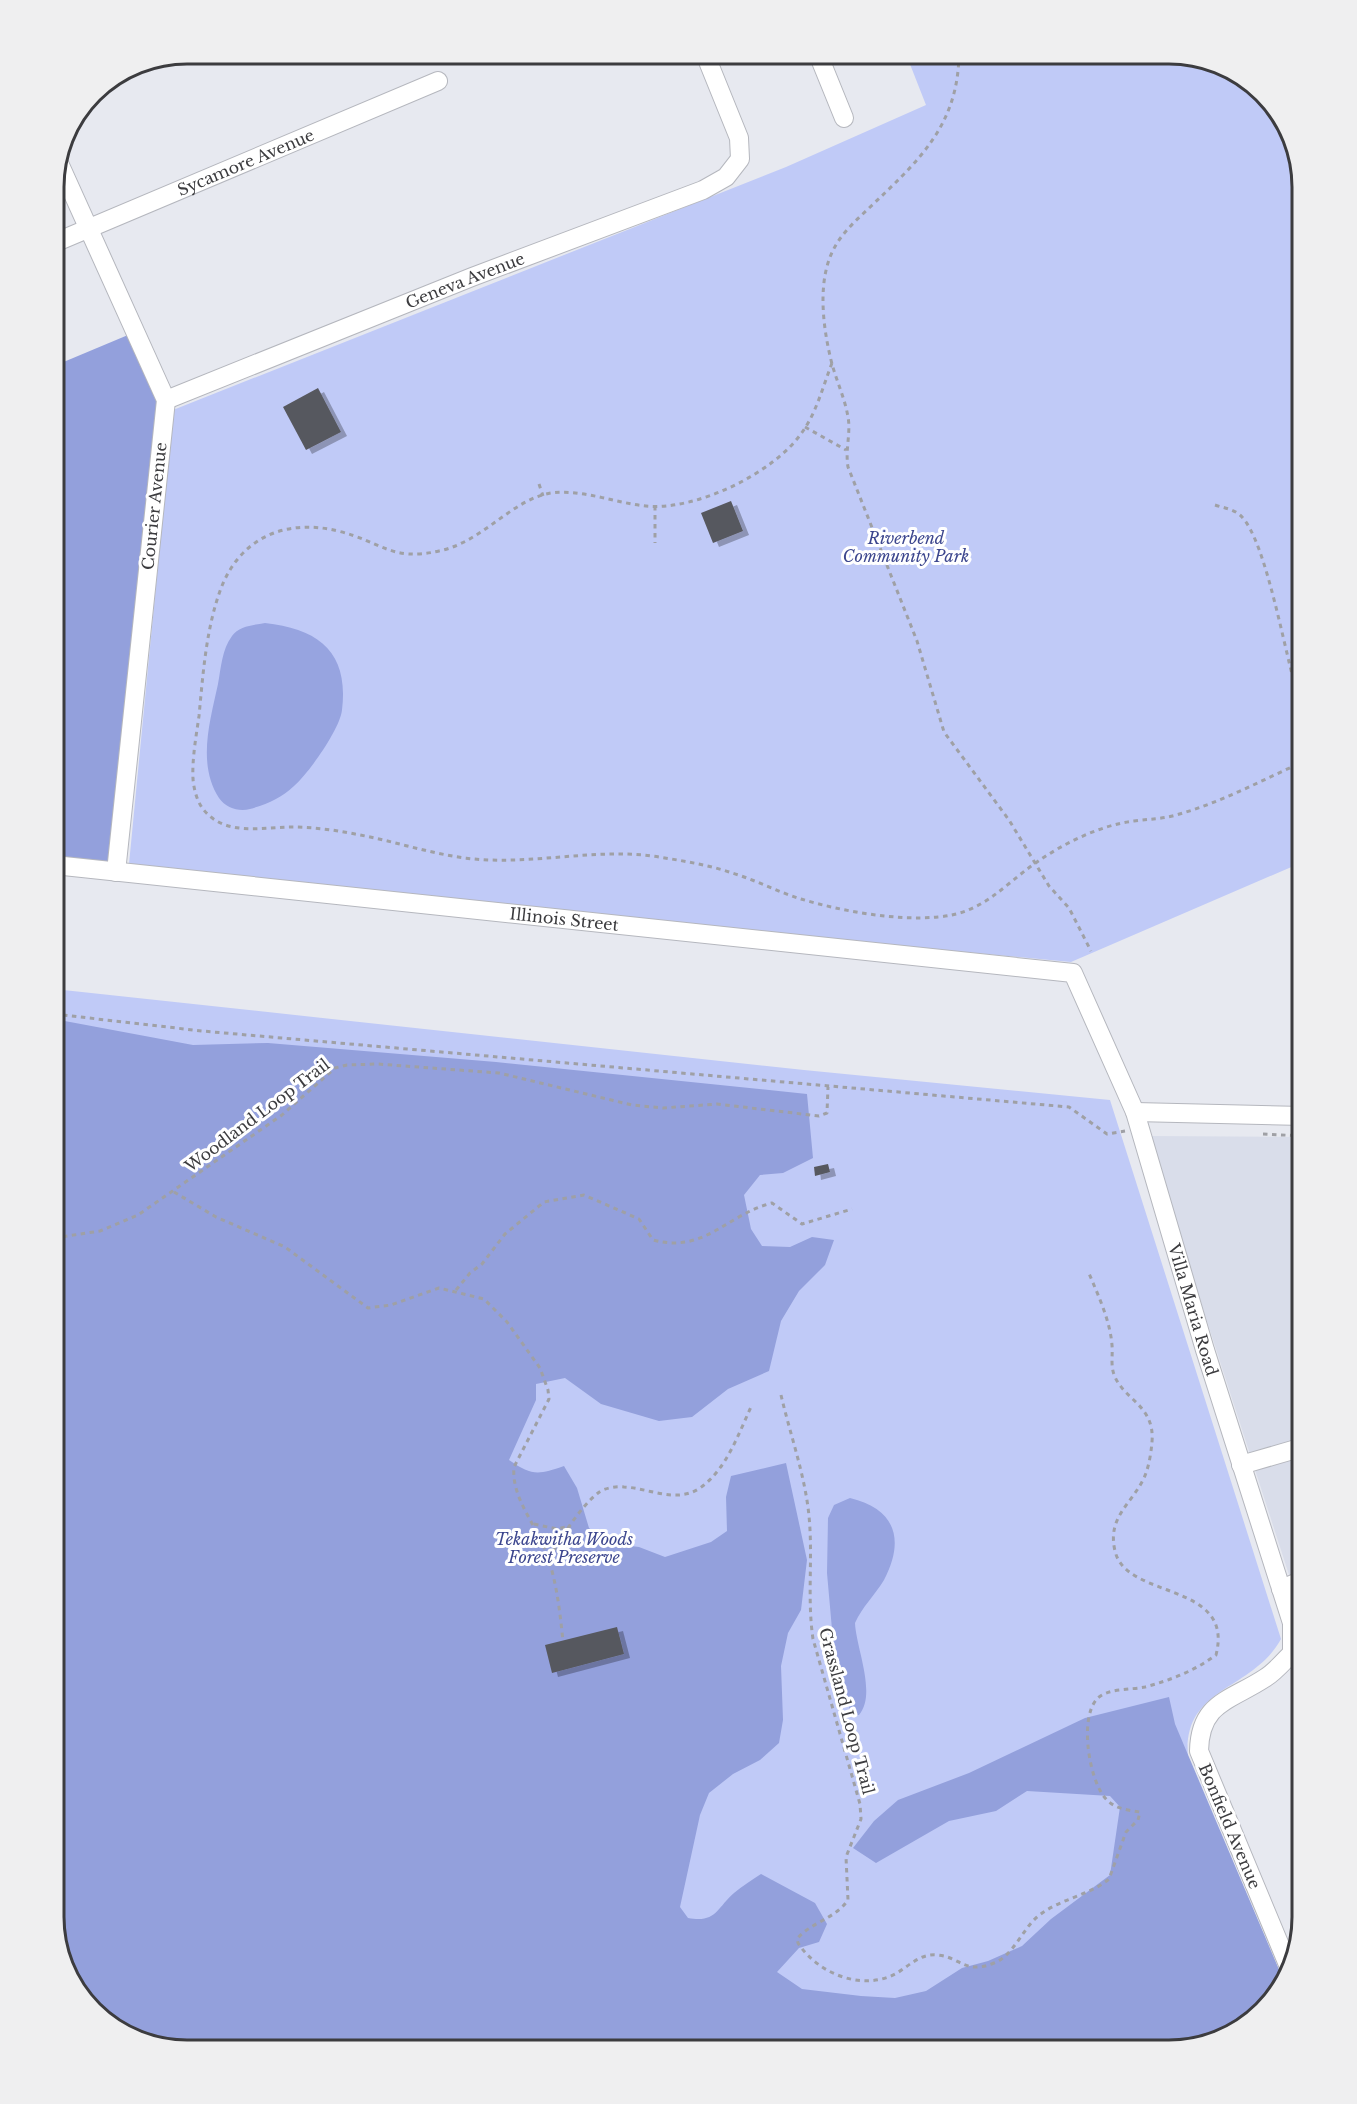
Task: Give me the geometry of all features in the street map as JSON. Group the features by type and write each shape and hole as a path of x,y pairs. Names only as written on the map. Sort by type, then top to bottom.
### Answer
{"street":[{"name":"Geneva Avenue","path":"166,400 472,277 703,190 726,177 740,159 739,138 709,65"},
{"path":"822,65 844,118"},
{"name":"Sycamore Avenue","path":"65,238 438,81"},
{"path":"65,178 166,400"},
{"name":"Courier Avenue","path":"116,872 166,400"},
{"name":"Illinois Street","path":"65,867 1073,972"},
{"name":"Villa Maria Road","path":"1073,972 1135,1112 1241,1465 1292,1623"},
{"path":"1135,1112 1292,1116"},
{"path":"1241,1465 1292,1450"},
{"path":"1281,1589 1292,1584"},
{"name":"Bonfield Avenue","path":"1285,1956 1199,1751 1199,1730 1210,1712 1228,1698 1292,1660"}],"path":[{"path":"958,65 956,87 949,114 935,139 916,163 843,233 833,247 824,282 824,310 832,363 849,418 846,450 848,467 917,641 944,732 1009,819 1048,886 1069,908 1091,951"},
{"path":"832,363 805,427 792,445 766,466 725,489 689,502 655,506 572,493 543,496 520,507 461,546 418,555 398,554 336,530 312,527 286,528 251,543 234,563 223,583 213,610 203,672 193,777 195,794 202,808 217,823 240,829 320,828 361,835 443,855 485,860 628,853 653,856 730,872 800,898 843,910 906,917 938,917 965,912 986,903 1035,863 1068,844 1113,825 1178,815 1215,802 1292,767"},
{"path":"805,427 846,450"},
{"path":"538,484 543,496"},
{"path":"655,506 656,543"},
{"path":"1215,506 1232,510 1242,516 1259,548 1292,672"},
{"path":"65,1015 202,1031 828,1088 1069,1107"},
{"name":"Woodland Loop Trail","path":"456,1290 439,1288 425,1291 391,1305 368,1308 285,1247 216,1216 174,1192 282,1116 335,1068 347,1065 378,1064 499,1073 632,1105 663,1108 717,1104 819,1116 827,1113 828,1088"},
{"path":"64,1237 87,1234 118,1225 174,1192"},
{"path":"563,1641 559,1606 549,1559 515,1486 514,1467 549,1399 548,1382 518,1336 493,1307 484,1299 456,1290 482,1264 505,1234 544,1202 584,1195 639,1219 653,1240 672,1245 707,1235 732,1223 746,1212 772,1203 802,1224 852,1209"},
{"name":"Grassland Loop Trail","path":"781,1395 809,1514 812,1580 810,1619 813,1640 860,1804 861,1819 846,1857 848,1900 834,1915 802,1933 797,1939 798,1943 823,1967 844,1978 859,1981 874,1982 884,1979 915,1960 927,1956 939,1955 975,1968 997,1962 1036,1917 1109,1879 1126,1832 1138,1820 1140,1812 1114,1807 1099,1789 1093,1771 1086,1728 1089,1711 1095,1701 1100,1696 1143,1687 1194,1670 1216,1655 1218,1647 1212,1620 1202,1607 1189,1597 1136,1578 1118,1561 1112,1538 1114,1524 1121,1509 1143,1479 1152,1440 1150,1423 1143,1410 1114,1376 1110,1333 1088,1271"},
{"path":"549,1559 600,1491 622,1486 671,1495 687,1493 700,1488 721,1465 737,1439 751,1407"},
{"path":"532,1524 557,1529 572,1526"}],"shaded area":[{"path":"265,623 301,631 327,647 341,673 342,710 336,728 323,750 294,786 268,803 246,810 237,809 229,807 222,801 212,785 207,757 209,727 222,659 229,641 235,633 247,626"},
{"path":"1150,1136 1292,1137 1292,1584"},
{"path":"850,1498 866,1503 887,1518 895,1539 894,1552 884,1580 855,1623 866,1683 864,1706 859,1715 852,1715 842,1689 834,1652 827,1573 828,1518 834,1505"}],"green space":[{"name":"Riverbend Community Park","path":"910,65 1178,65 1209,71 1238,85 1262,106 1280,133 1290,163 1292,179 1292,867 1071,962 585,916 129,864 173,410 786,167 926,105"},
{"path":"128,335 157,402 111,864 65,859 65,361"},
{"name":"Tekakwitha Woods Forest Preserve","path":"65,990 804,1070 1110,1100 1281,1639 1253,1670 1207,1702 1196,1716 1189,1734 1188,1757 1279,1971 1262,1998 1251,2009 1224,2027 1194,2037 1170,2040 179,2039 148,2033 119,2019 95,1998 77,1971 67,1941 64,1917"},
{"name":"Tekakwitha Woods Forest Preserve","path":"65,1021 193,1045 268,1043 496,1062 807,1094 813,1158 783,1173 760,1175 744,1195 751,1229 762,1246 790,1247 812,1237 834,1240 825,1265 799,1291 781,1321 769,1371 728,1389 692,1417 659,1421 601,1404 565,1378 536,1384 536,1400 509,1460 524,1469 535,1472 564,1466 577,1488 589,1528 607,1543 639,1547 665,1557 711,1542 727,1531 726,1497 731,1476 786,1463 807,1560 801,1610 788,1633 781,1666 783,1720 779,1743 760,1760 733,1774 709,1793 700,1815 680,1907 688,1918 710,1917 737,1890 761,1874 815,1903 827,1924 819,1942 799,1948 777,1972 802,1989 895,1998 926,1991 962,1968 988,1961 1022,1946 1051,1919 1110,1875 1120,1807 1110,1796 1027,1791 996,1811 949,1821 876,1863 853,1848 874,1821 898,1800 969,1773 1085,1718 1169,1697 1175,1724 1280,1971 1262,1998 1251,2009 1224,2027 1209,2033 1170,2040 179,2039 148,2033 119,2019 95,1998 77,1971 67,1941 64,1917"}],"building":[{"path":"318,388 341,432 306,450 283,407"},
{"path":"731,501 743,531 713,543 701,513"},
{"path":"828,1164 830,1172 815,1176 814,1167"},
{"path":"617,1627 624,1654 552,1673 545,1645"}]}
